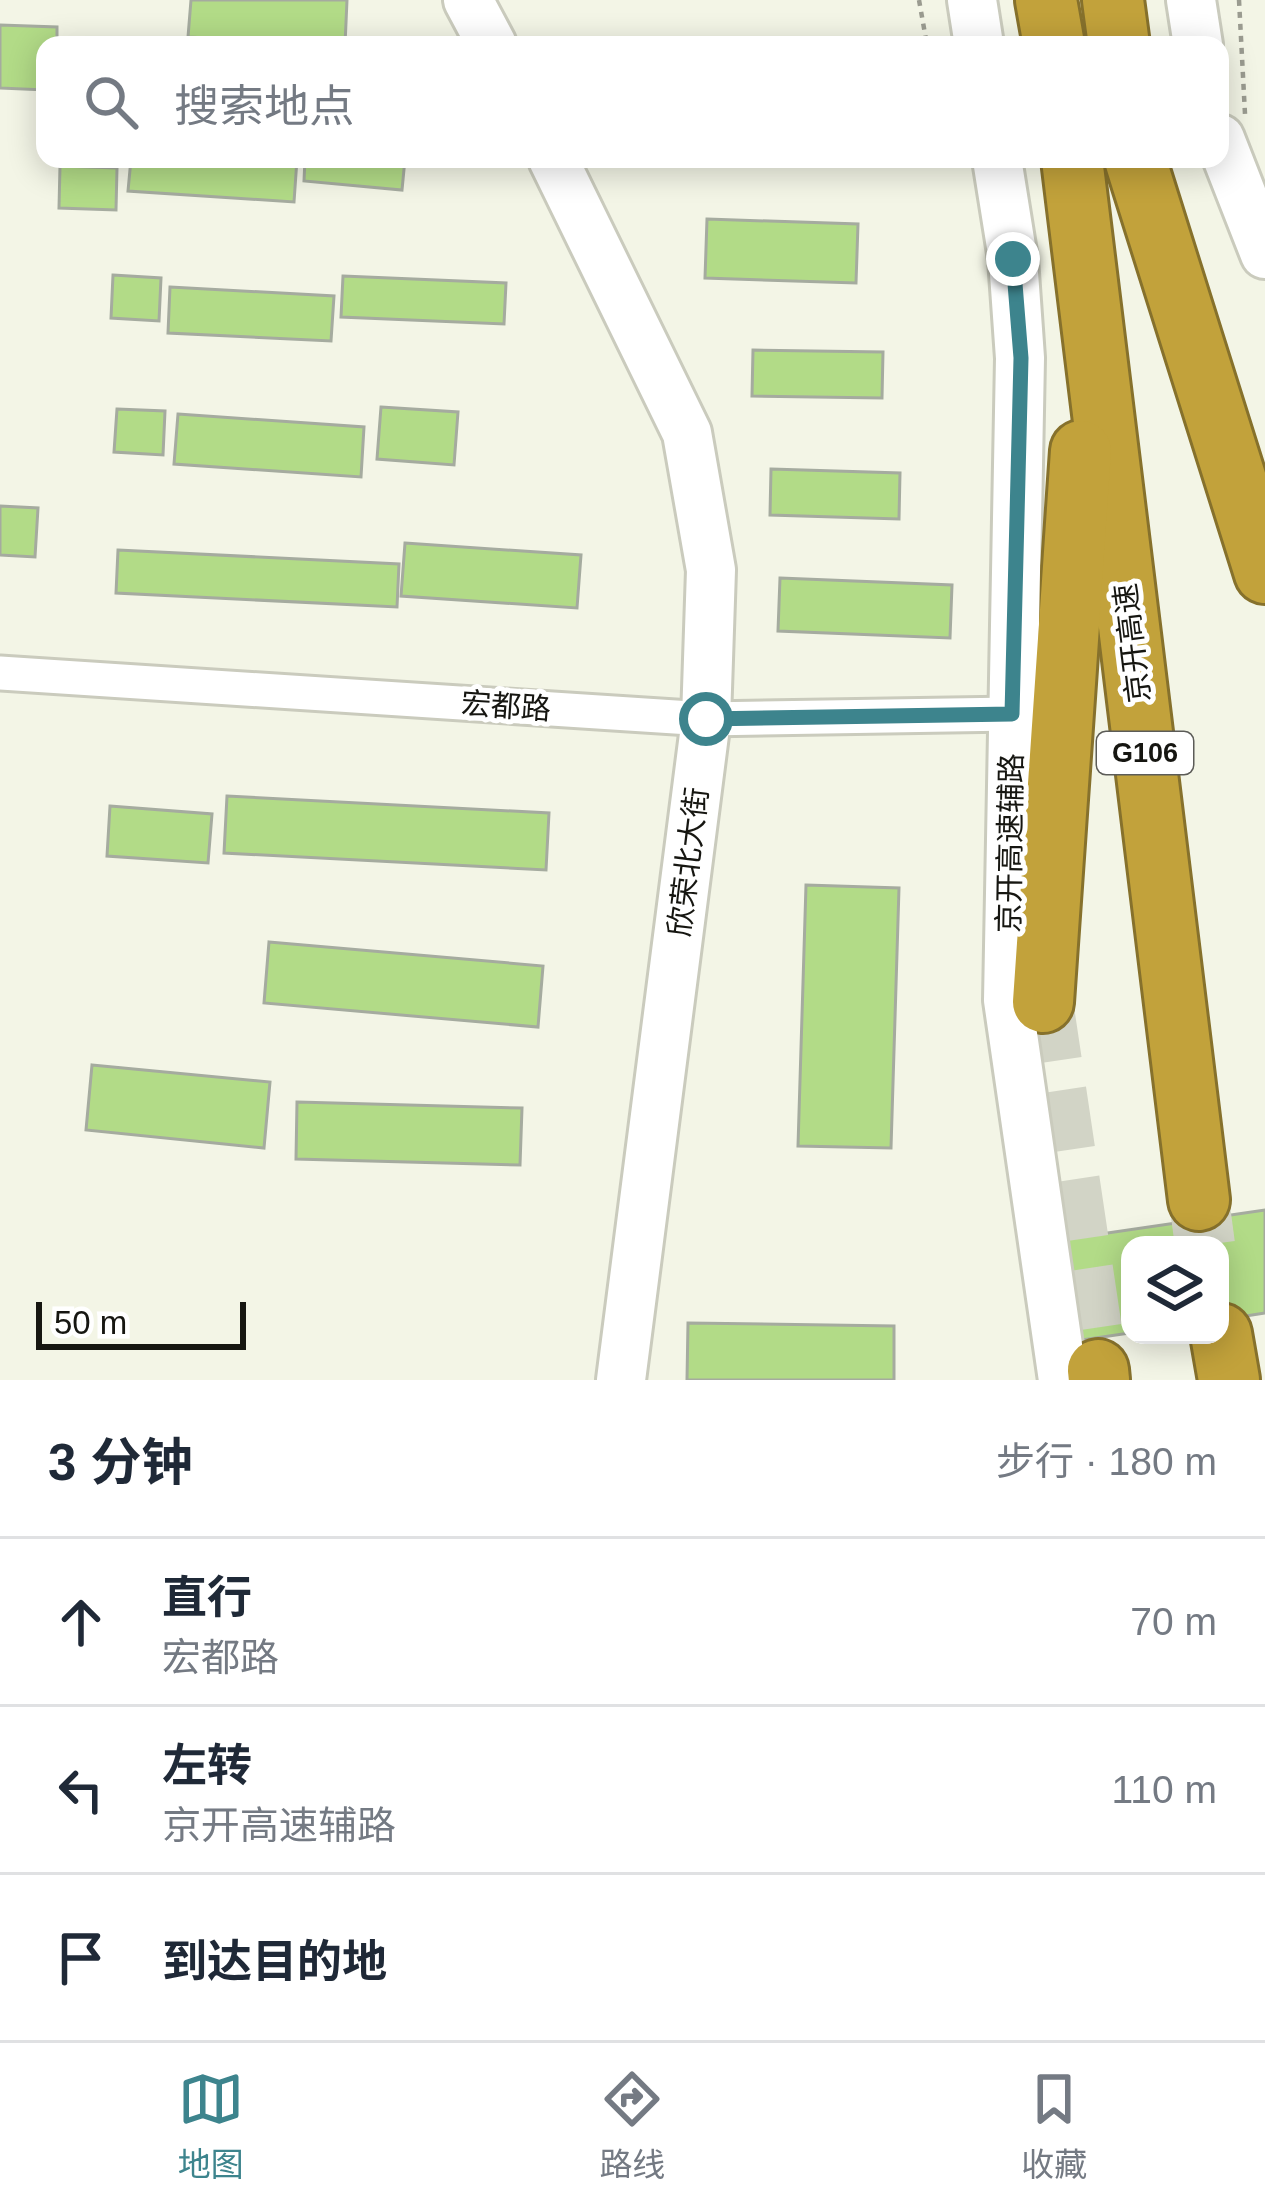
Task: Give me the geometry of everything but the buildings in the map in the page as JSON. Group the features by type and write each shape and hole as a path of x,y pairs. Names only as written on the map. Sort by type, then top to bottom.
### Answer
{"highway":[{"path":"1046,0 1052,36"},
{"path":"1113,0 1118,36"},
{"name":"京开高速","path":"1073,168 1199,1200"},
{"path":"1138,168 1265,573"},
{"path":"1009,864 1043,1002 1091,307"},
{"path":"1223,1344 1229,1380"}],"main road":[{"path":"468,0 487,36"},
{"path":"972,0 978,36"},
{"path":"1191,0 1197,36"},
{"path":"1233,132 1265,254"},
{"name":"欣荣北大街","path":"557,168 687,433 711,571 706,719 621,1380"},
{"name":"京开高速辅路","path":"998,168 1013,259 1021,358 1008,1000 1087,1377"}],"street":[{"name":"宏都路","path":"0,673 706,719 1012,714"}],"path":[{"path":"919,0 926,36"},
{"path":"1233,132 1240,0"}],"tunnel":[{"path":"1043,1002 1098,1370"},
{"path":"1199,1200 1204,1236"}],"route":[{"path":"706,719 1012,714 1021,358 1013,259"}]}
